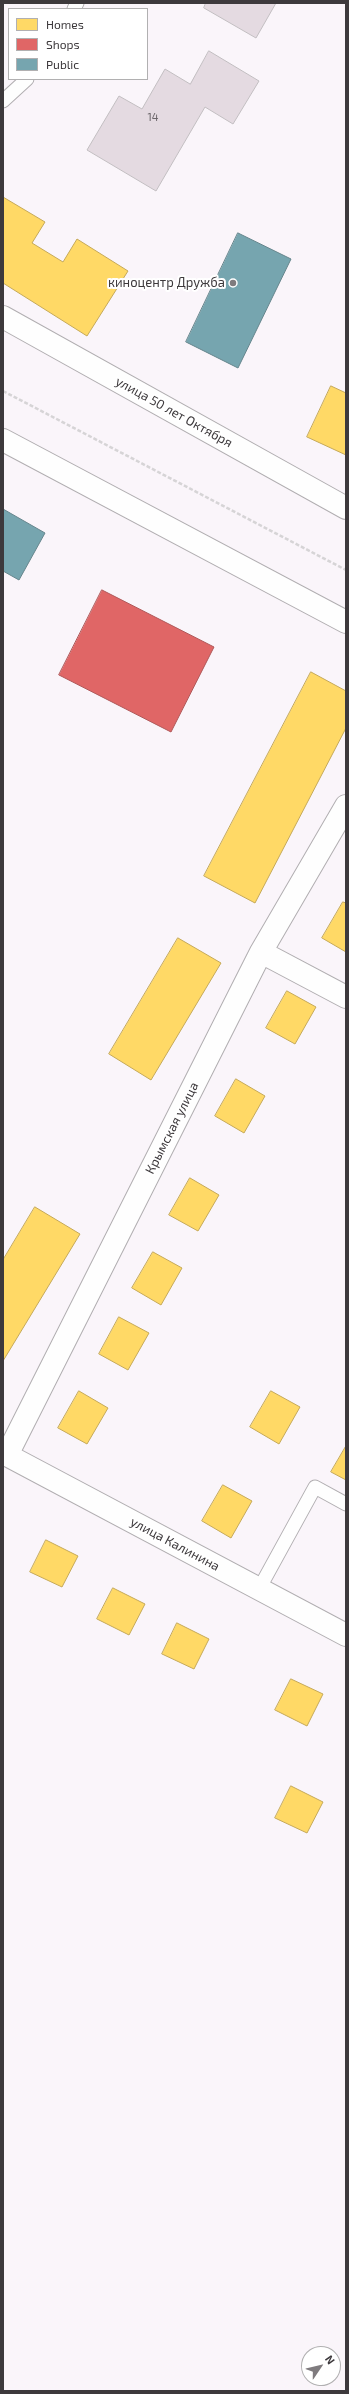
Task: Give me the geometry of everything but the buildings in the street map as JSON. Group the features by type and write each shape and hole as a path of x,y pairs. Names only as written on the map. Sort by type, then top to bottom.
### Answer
{"street":[{"name":"улица 50 лет Октября","path":"3,317 346,508"},
{"path":"3,440 346,622"},
{"name":"Крымская улица","path":"5,1454 261,952 346,806"},
{"path":"261,952 346,997"},
{"name":"улица Калинина","path":"5,1454 346,1635"}],"lane":[{"path":"3,101 26,80"},
{"path":"259,1589 315,1487 346,1504"}],"path":[{"path":"3,391 346,570"}],"place":[{"name":"киноцентр Дружба","path":"233,283"}]}
